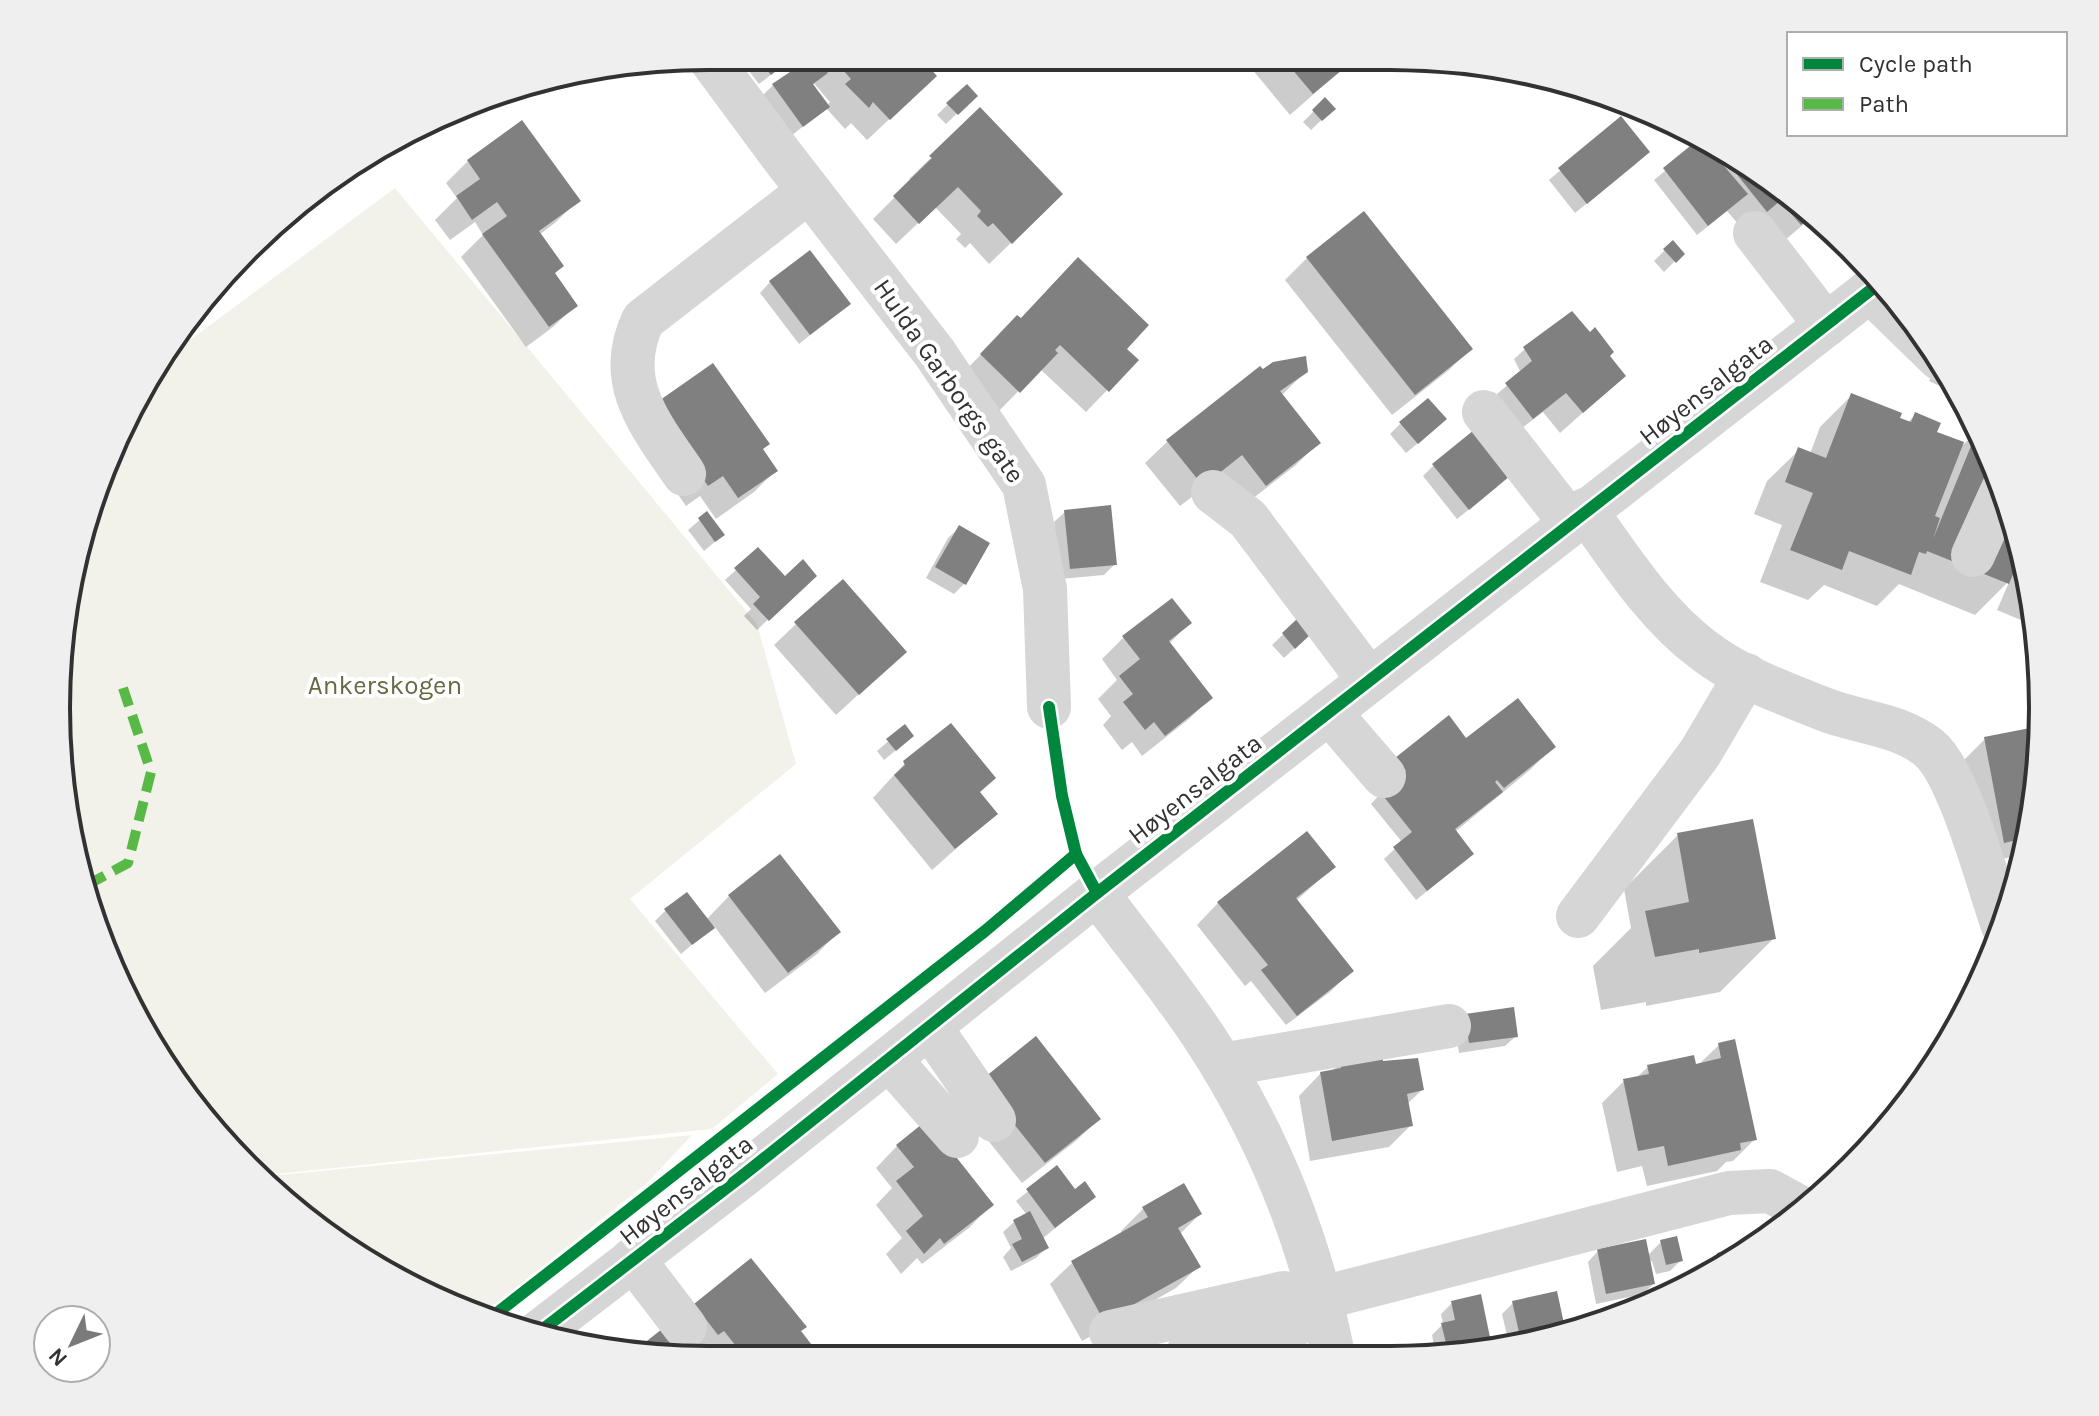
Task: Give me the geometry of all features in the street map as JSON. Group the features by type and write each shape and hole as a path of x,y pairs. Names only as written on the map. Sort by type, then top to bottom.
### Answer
{"street":[{"name":"Hulda Garborgs gate","path":"718,70 934,352 1024,485 1045,589 1049,707"},
{"path":"684,474 653,429 635,395 631,362 634,338 643,320 809,191"},
{"path":"1755,233 1826,325"},
{"name":"Høyensalgata","path":"548,1325 1872,288"},
{"path":"1484,412 1653,601 1701,649 1746,675 1828,711 1888,727 1930,749 1953,781 1997,908"},
{"path":"1213,492 1248,519 1369,680"},
{"path":"1973,555 1996,505"},
{"path":"1578,916 1700,753 1746,675"},
{"path":"1329,712 1384,776"},
{"path":"1097,893 1204,1037 1245,1105 1300,1227 1322,1298 1331,1346"},
{"path":"1222,1065 1449,1026"},
{"path":"889,1059 976,1128 930,1027"},
{"path":"1111,1332 1284,1293 1322,1298 1729,1193 1770,1191 1793,1203"},
{"path":"633,1259 685,1327"},
{"path":"1208,1346 1291,1328 1322,1298"}],"green space":[{"name":"Ankerskogen","path":"395,188 757,624 796,764 630,899 778,1074 712,1129 273,1174 228,1129 178,1062 136,990 104,913 82,832 75,791 70,708 75,625 82,584 104,503 136,426 155,389 186,343"},
{"path":"692,1135 647,1183 491,1307 389,1261 320,1214 274,1175"}],"building":[{"path":"793,70 826,70 828,73 813,84 830,107 803,127 772,84"},
{"path":"843,70 932,70 937,76 890,120 873,102 869,108 845,84 851,79"},
{"path":"1293,70 1342,70 1313,94"},
{"path":"967,84 978,96 958,115 946,103"},
{"path":"1325,97 1336,109 1322,121 1312,110"},
{"path":"980,107 1063,194 1012,244 993,223 988,227 977,216 981,211 958,187 919,224 893,196"},
{"path":"1621,116 1650,152 1587,204 1558,168"},
{"path":"522,120 581,201 539,231 564,266 555,273 578,306 549,327 482,234 507,216 497,202 472,220 456,196 480,179 467,160"},
{"path":"1691,145 1720,162 1748,194 1708,226 1663,168"},
{"path":"1734,171 1779,202 1767,212"},
{"path":"1785,207 1805,222 1801,225"},
{"path":"1364,211 1473,349 1415,395 1306,257"},
{"path":"1673,240 1685,254 1676,263 1663,249"},
{"path":"810,250 851,304 810,335 769,281"},
{"path":"1078,257 1149,325 1127,349 1139,360 1109,392 1060,345 1055,350 1058,353 1020,393 980,354 1017,315 1021,318"},
{"path":"1572,311 1590,332 1595,327 1614,352 1610,356 1626,376 1583,413 1566,393 1533,419 1505,383 1532,361 1523,347"},
{"path":"1306,356 1308,372 1280,391 1321,443 1266,486 1242,455 1203,486 1166,440 1260,366 1263,369 1273,362"},
{"path":"713,363 770,444 763,449 778,471 738,498 723,476 708,486 653,405"},
{"path":"1851,393 1902,413 1900,418 1911,422 1915,412 1941,423 1937,432 1964,442 1935,516 1940,518 1933,539 1971,445 2007,543 2014,572 2009,584 1927,551 1926,554 1919,552 1911,575 1849,551 1842,570 1790,550 1813,493 1785,482 1798,447 1826,458"},
{"path":"1428,398 1447,419 1418,444 1399,422"},
{"path":"1474,430 1510,476 1469,510 1432,464"},
{"path":"1111,505 1117,565 1070,569 1064,510"},
{"path":"707,511 725,535 715,542 698,518"},
{"path":"959,525 990,543 966,585 935,567"},
{"path":"758,547 785,576 803,559 817,576 769,621 753,604 760,597 734,568"},
{"path":"843,579 907,652 859,695 794,622"},
{"path":"1172,598 1192,623 1169,641 1213,698 1165,736 1154,722 1145,730 1123,702 1133,694 1119,676 1140,659 1122,636"},
{"path":"1297,619 1310,635 1295,649 1282,633"},
{"path":"1518,698 1556,747 1504,788 1497,780 1495,782 1503,792 1455,829 1474,854 1427,891 1393,847 1412,832 1380,792 1406,771 1395,758 1449,715 1466,738"},
{"path":"951,723 996,778 980,792 998,814 955,849 894,775 905,765 903,761"},
{"path":"905,724 914,736 896,751 886,739"},
{"path":"2029,728 2024,791 2015,840 2004,843 1984,737"},
{"path":"1753,819 1776,939 1699,953 1699,949 1655,957 1645,911 1689,902 1677,833"},
{"path":"1307,831 1336,867 1296,898 1354,971 1297,1016 1261,970 1268,965 1217,902"},
{"path":"780,854 841,932 788,973 728,895"},
{"path":"687,892 715,928 692,945 664,909"},
{"path":"1514,1007 1518,1037 1469,1043 1465,1014"},
{"path":"1036,1036 1101,1119 1045,1163 980,1081"},
{"path":"1735,1039 1757,1140 1740,1143 1741,1150 1668,1166 1664,1146 1638,1151 1623,1079 1649,1074 1647,1065 1694,1055 1696,1064 1721,1058 1718,1043"},
{"path":"1382,1052 1383,1061 1418,1058 1424,1090 1407,1094 1413,1126 1332,1141 1320,1072 1341,1068 1340,1060"},
{"path":"927,1120 994,1205 944,1244 940,1238 924,1254 906,1231 923,1216 896,1181 914,1167 896,1145"},
{"path":"1057,1165 1075,1189 1085,1181 1096,1197 1055,1228 1026,1189"},
{"path":"1184,1183 1202,1214 1178,1228 1201,1267 1104,1321 1071,1261 1148,1217 1142,1207"},
{"path":"1030,1211 1049,1248 1022,1262 1012,1244 1022,1239 1013,1220"},
{"path":"1677,1236 1683,1261 1666,1265 1660,1240"},
{"path":"1646,1239 1655,1284 1606,1294 1597,1249"},
{"path":"751,1258 807,1327 801,1331 813,1346 736,1346 724,1331 718,1335 694,1304"},
{"path":"1557,1291 1564,1322 1519,1333 1512,1301"},
{"path":"1481,1294 1490,1338 1446,1344 1441,1323 1455,1320 1451,1301"},
{"path":"662,1329 675,1345 666,1345 644,1343"}],"marked path":[{"path":"94,881 128,863 151,772 123,688"}],"cycle path":[{"path":"548,1325 1872,289"},
{"path":"1049,707 1062,796 1076,854 1097,893"},
{"path":"500,1311 985,931 1076,854"}]}
